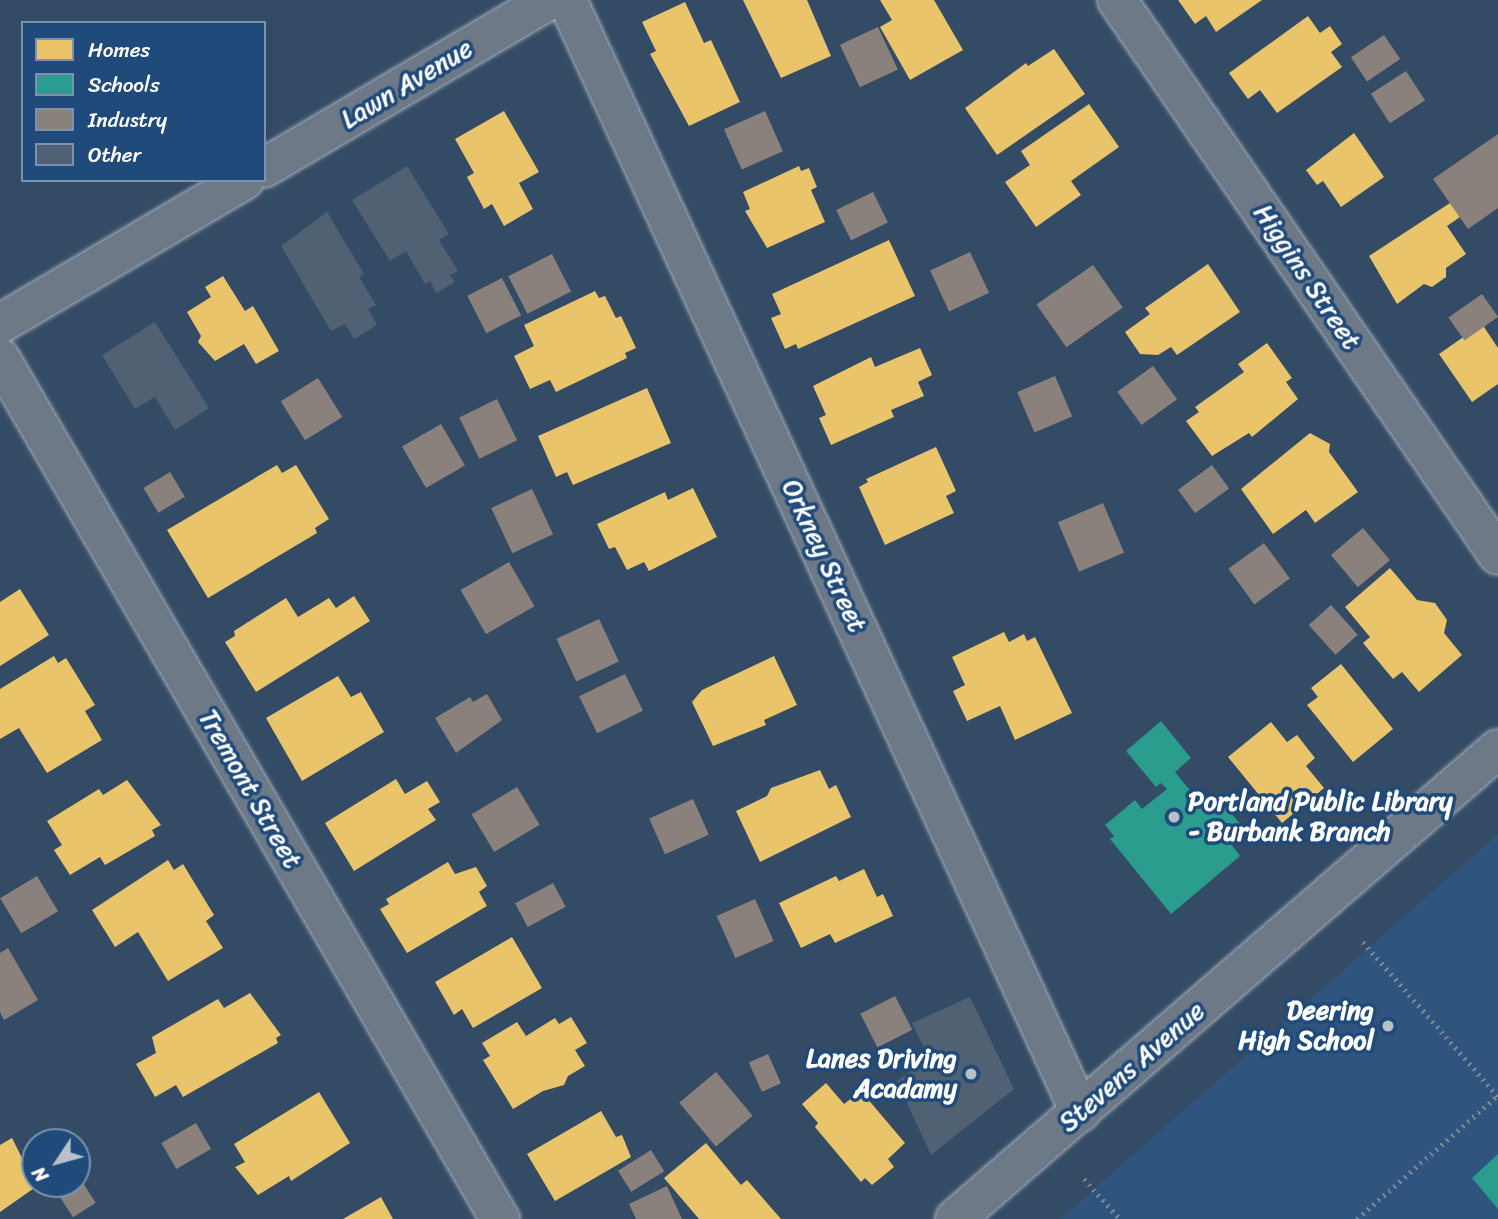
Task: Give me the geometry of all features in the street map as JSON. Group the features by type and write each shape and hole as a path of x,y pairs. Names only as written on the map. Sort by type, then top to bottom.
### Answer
{"street":[{"name":"Lawn Avenue","path":"266,167 549,0"},
{"name":"Orkney Street","path":"568,0 1080,1112"},
{"name":"Higgins Street","path":"1117,0 1498,555"},
{"path":"0,324 241,182"},
{"name":"Tremont Street","path":"0,358 500,1219"},
{"name":"Stevens Avenue","path":"955,1219 1498,749"}],"path":[{"path":"1357,1219 1498,1096 1363,942"},
{"path":"1084,1178 1119,1219"}],"shaded area":[{"name":"Deering High School","path":"1498,834 1498,1219 1060,1219"}],"building: Homes":[{"path":"743,0 807,0 831,56 781,78"},
{"path":"880,0 934,0 963,50 910,80 880,27 892,20"},
{"path":"1178,0 1262,0 1216,32 1206,16 1195,24"},
{"path":"685,2 704,43 711,40 740,102 689,126 650,54 656,51 642,22"},
{"path":"1308,16 1320,33 1330,26 1342,44 1331,52 1342,67 1277,113 1260,90 1248,99 1229,73"},
{"path":"1054,49 1085,94 997,155 965,108 1026,63 1028,66"},
{"path":"1089,104 1119,147 1071,181 1081,195 1036,227 1005,182 1030,165 1021,151"},
{"path":"504,111 539,172 519,183 533,209 504,226 492,204 484,209 467,177 474,173 455,139"},
{"path":"1354,133 1384,177 1341,207 1323,181 1317,185 1306,170"},
{"path":"799,166 801,171 809,168 817,187 811,190 825,222 767,248 745,211 750,209 743,192"},
{"path":"1450,203 1460,217 1447,226 1466,254 1446,268 1446,277 1432,287 1424,284 1397,304 1369,256"},
{"path":"889,240 915,296 798,349 796,344 785,349 771,318 781,314 772,294"},
{"path":"1208,264 1240,312 1177,355 1171,347 1158,355 1140,354 1125,332 1150,314 1145,308"},
{"path":"223,276 245,311 253,306 279,351 256,364 244,344 215,361 198,342 201,336 187,312 211,297 205,287"},
{"path":"595,291 599,298 605,296 616,318 621,316 636,348 625,353 627,358 556,392 550,380 530,389 514,356 534,346 524,325"},
{"path":"1482,324 1498,348 1498,384 1472,402 1439,354"},
{"path":"1267,343 1292,378 1286,382 1298,399 1252,437 1249,433 1212,456 1186,421 1199,412 1195,407 1244,372 1238,364"},
{"path":"920,348 932,375 918,382 924,396 891,410 894,417 831,445 819,418 826,415 813,386 871,357 875,367"},
{"path":"647,388 671,443 573,485 567,472 556,477 538,436"},
{"path":"1310,433 1330,444 1329,452 1358,492 1315,523 1306,510 1273,534 1241,489"},
{"path":"936,447 956,491 946,496 954,513 885,545 859,487 868,482 866,479"},
{"path":"277,465 282,473 296,465 329,519 315,528 317,533 208,598 167,530"},
{"path":"693,488 717,537 649,571 644,562 627,570 615,547 609,549 597,524 665,492 668,500"},
{"path":"1390,568 1417,600 1435,603 1447,620 1444,633 1462,655 1419,692 1402,672 1393,679 1363,643 1370,637 1345,607"},
{"path":"20,589 49,635 0,666 0,602"},
{"path":"354,596 370,621 256,692 225,642 235,636 234,631 286,598 298,617 329,598 336,608"},
{"path":"1004,632 1009,642 1024,634 1027,641 1035,637 1072,713 1015,740 1000,706 967,721 953,691 965,685 952,657"},
{"path":"54,656 58,663 66,658 95,705 85,711 102,740 47,773 19,728 0,739 0,689"},
{"path":"774,656 797,705 764,720 766,725 713,746 692,702 702,690"},
{"path":"1341,664 1393,729 1353,762 1307,705 1318,697 1311,688"},
{"path":"338,676 351,697 361,692 384,732 302,781 266,718"},
{"path":"1271,722 1287,742 1297,735 1315,758 1306,766 1324,788 1282,823 1228,757"},
{"path":"820,770 829,789 836,785 851,817 760,862 736,811 767,796 771,788"},
{"path":"396,779 405,794 427,781 440,802 428,809 436,820 354,871 325,823"},
{"path":"127,780 161,825 152,830 155,836 105,865 100,857 70,875 54,850 62,845 47,821 99,789 103,795"},
{"path":"168,860 174,870 183,864 214,915 206,921 223,948 168,981 138,932 115,947 92,910"},
{"path":"448,862 455,874 476,867 487,886 479,892 487,906 407,953 380,909 389,904 386,899"},
{"path":"864,869 877,897 883,894 893,916 835,943 830,934 801,948 779,903 836,876 839,881"},
{"path":"512,937 542,988 473,1028 462,1009 454,1015 435,982"},
{"path":"250,993 281,1035 276,1038 278,1043 183,1097 176,1085 155,1097 136,1064 156,1053 152,1037 218,999 224,1008"},
{"path":"571,1017 587,1043 575,1050 585,1066 568,1076 564,1085 543,1091 513,1109 483,1060 490,1056 482,1043 517,1022 526,1036 555,1018 559,1024"},
{"path":"826,1083 844,1104 861,1091 905,1143 888,1159 894,1167 872,1185 865,1178 861,1182 815,1127 818,1123 802,1104"},
{"path":"319,1092 350,1143 291,1181 289,1176 258,1195 235,1167 245,1162 234,1144"},
{"path":"601,1111 616,1137 622,1135 631,1157 555,1201 527,1154"},
{"path":"12,1138 21,1156 21,1197 0,1212 0,1145"},
{"path":"706,1143 741,1185 747,1180 781,1219 699,1219 664,1178"},
{"path":"381,1197 393,1219 343,1219"}],"building: Schools":[{"name":"Portland Public Library - Burbank Branch","path":"1161,721 1191,758 1175,772 1206,810 1219,799 1247,832 1231,844 1240,856 1171,914 1110,839 1114,836 1105,825 1135,800 1142,809 1167,789 1161,783 1156,787 1126,751"},
{"path":"1498,1154 1498,1209 1472,1178"}],"building: Industry":[{"path":"878,27 898,70 860,87 840,45"},
{"path":"1384,35 1400,59 1367,81 1351,57"},
{"path":"1406,71 1425,100 1390,123 1371,94"},
{"path":"765,111 783,151 742,169 724,129"},
{"path":"1498,134 1498,208 1468,229 1433,179"},
{"path":"873,192 888,223 851,241 836,210"},
{"path":"970,252 989,293 949,311 930,271"},
{"path":"552,254 571,291 527,314 508,276"},
{"path":"1093,265 1123,308 1066,347 1036,305"},
{"path":"502,278 521,315 486,333 467,296"},
{"path":"1482,294 1498,317 1464,340 1448,318"},
{"path":"1153,366 1177,399 1142,425 1117,392"},
{"path":"1055,376 1072,417 1034,433 1017,392"},
{"path":"318,378 342,417 305,440 281,401"},
{"path":"497,399 517,440 479,459 459,417"},
{"path":"441,424 465,466 426,488 402,446"},
{"path":"1212,465 1229,488 1195,513 1178,490"},
{"path":"170,472 185,497 158,513 143,488"},
{"path":"532,489 553,534 512,553 491,508"},
{"path":"1103,503 1124,553 1079,572 1058,522"},
{"path":"1363,528 1390,560 1358,587 1331,555"},
{"path":"1264,543 1290,579 1254,604 1228,569"},
{"path":"509,562 534,606 486,634 461,590"},
{"path":"1331,605 1358,635 1335,655 1309,625"},
{"path":"599,619 619,662 576,681 556,639"},
{"path":"625,674 643,711 597,733 579,696"},
{"path":"487,694 502,720 456,753 435,718 470,697 473,702"},
{"path":"517,787 540,825 494,852 472,814"},
{"path":"693,799 709,835 665,854 649,819"},
{"path":"37,876 58,911 21,933 0,898"},
{"path":"553,883 566,907 528,927 515,903"},
{"path":"755,899 774,941 735,958 717,916"},
{"path":"8,948 38,1000 4,1020 0,1012 0,953"},
{"path":"895,996 912,1030 878,1048 860,1014"},
{"path":"768,1054 781,1083 762,1092 749,1063"},
{"path":"716,1072 753,1116 716,1147 679,1103"},
{"path":"196,1123 211,1149 176,1169 161,1143"},
{"path":"651,1150 664,1171 631,1192 618,1171"},
{"path":"667,1186 682,1219 636,1219 629,1204"},
{"path":"91,1195 96,1203 73,1217 60,1198 91,1198"}],"building: Other":[{"path":"407,166 449,234 439,240 458,271 450,275 455,282 436,293 430,281 425,284 406,251 390,261 352,200"},
{"path":"327,212 364,274 359,277 376,305 368,309 377,325 354,339 345,324 331,331 281,246"},
{"path":"155,322 209,408 175,430 155,397 135,409 102,355"},
{"name":"Lanes Driving Acadamy","path":"970,997 1014,1089 931,1155 897,1081 929,1059 912,1023"}],"place":[{"name":"Portland Public Library - Burbank Branch","path":"1174,817"},
{"name":"Deering High School","path":"1388,1026"},
{"name":"Lanes Driving Acadamy","path":"971,1074"}]}
